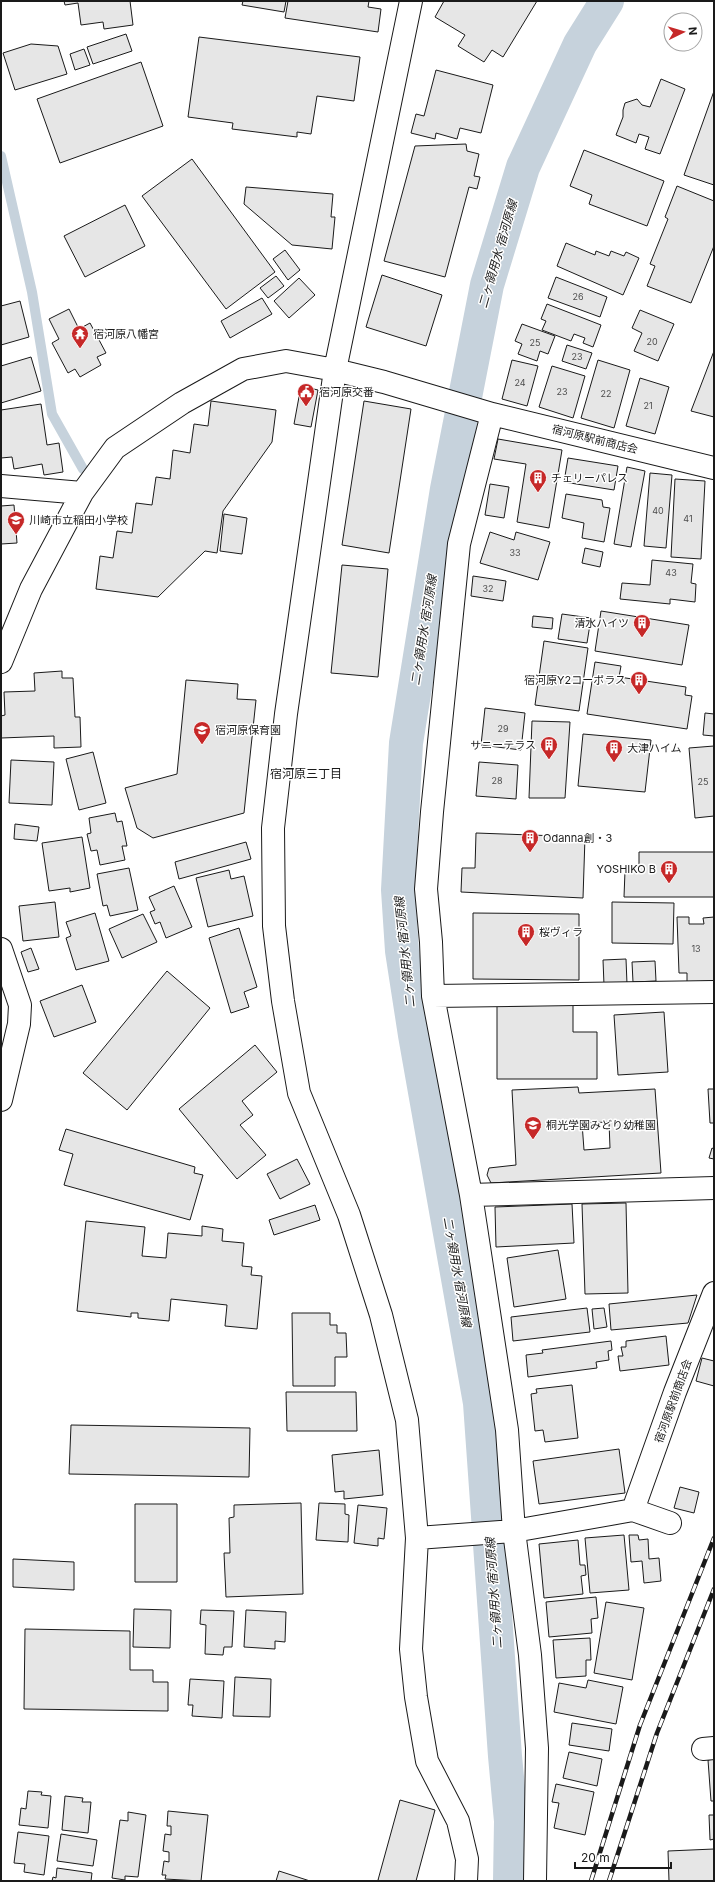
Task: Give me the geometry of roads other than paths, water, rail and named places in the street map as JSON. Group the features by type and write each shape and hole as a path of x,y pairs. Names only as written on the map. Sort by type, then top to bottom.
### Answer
{"street":[{"path":"411,1 335,370 286,714 274,820 274,926 283,1001 299,1093 349,1215 381,1315 407,1420 417,1538 411,1649 416,1697 427,1761 458,1821 467,1860 466,1881"},
{"name":"宿河原駅前商店会","path":"1,662 31,589 82,493 115,448 182,402 243,369 286,362 335,370 484,412 714,468"},
{"path":"484,412 459,544 432,812 426,889 431,942 433,996 471,1195 507,1430 509,1532 530,1655 537,1748 534,1881"},
{"path":"1,486 82,493"},
{"path":"1,949 20,1005 19,1024 1,1100"},
{"path":"433,996 714,992"},
{"path":"471,1195 714,1188"},
{"name":"宿河原駅前商店会","path":"633,1510 675,1392 714,1293"},
{"path":"417,1538 509,1532 633,1510 670,1523"}],"waterway":[{"name":"二ヶ領用水 宿河原線","path":"510,1881 511,1821 480,1403 415,1035 402,951 398,890 406,743 447,489 487,285 523,167 580,44 607,1"},
{"path":"1,156 32,292 52,414 83,469"}],"railway":[{"path":"591,1881 640,1725 714,1538"},
{"path":"609,1881 657,1733 714,1589"}],"place":[{"name":"宿河原八幡宮","path":"80,349"},
{"name":"宿河原交番","path":"306,407"},
{"name":"チェリーパレス","path":"538,493"},
{"name":"川崎市立稲田小学校","path":"16,535"},
{"name":"清水ハイツ","path":"642,638"},
{"name":"宿河原Y2コーポラス","path":"639,695"},
{"name":"宿河原保育園","path":"202,745"},
{"name":"サニーテラス","path":"549,760"},
{"name":"大津ハイム","path":"614,763"},
{"name":"Odanna創・3","path":"530,853"},
{"name":"YOSHIKO B","path":"669,884"},
{"name":"桜ヴィラ","path":"526,947"},
{"name":"桐光学園みどり幼稚園","path":"533,1140"}],"district":[{"name":"宿河原三丁目","path":"306,774"}]}
